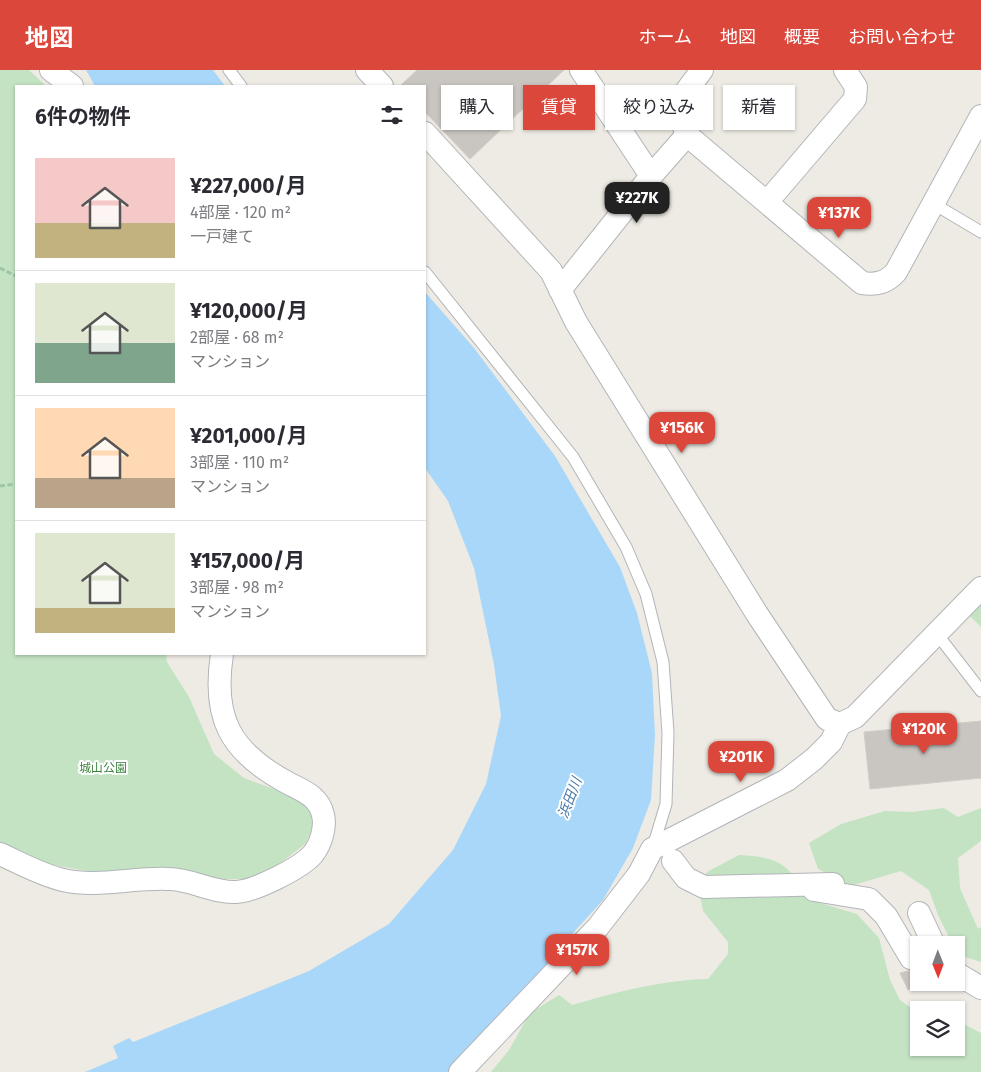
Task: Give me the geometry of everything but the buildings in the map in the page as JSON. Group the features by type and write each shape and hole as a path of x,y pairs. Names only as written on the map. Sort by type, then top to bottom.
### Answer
{"street":[{"path":"51,70 71,85"},
{"path":"367,70 381,85"},
{"path":"582,70 652,176"},
{"path":"702,70 678,102 678,114 688,135 862,283 870,284 890,279 896,272 981,116"},
{"path":"767,202 855,99 856,87 845,70"},
{"path":"426,134 551,271 576,322 757,614 817,707 827,719 840,724"},
{"path":"560,290 652,176 688,135"},
{"path":"460,1072 598,927 639,874 652,849 787,780 814,759 831,742 840,724 855,717 981,588"},
{"path":"0,854 38,872 63,880 90,883 170,878 234,893 246,891 276,878 313,854 325,824 323,812 317,801 305,790 255,762 238,746 228,728 219,705 218,682 222,655"},
{"path":"673,860 686,878 704,887 833,884"},
{"path":"805,886 820,891 869,899 886,916 910,956"},
{"path":"919,913 930,936"},
{"path":"965,978 981,988"}],"lane":[{"path":"229,70 240,85"},
{"path":"934,204 981,232"},
{"path":"426,273 573,457 626,547 646,594 663,662 668,734 666,804 652,849"},
{"path":"937,634 981,691"}],"path":[{"path":"0,268 15,276"},
{"path":"0,486 15,484"}],"green space":[{"name":"城山公園","path":"0,70 29,70 45,85 15,85 15,655 166,655 167,662 189,697 214,754 244,778 304,800 311,815 313,828 305,844 279,864 245,879 225,879 183,872 100,873 52,865 0,845"},
{"path":"981,598 981,627 966,612"},
{"path":"944,808 958,817 981,808 981,841 958,858 960,888 978,929 981,927 981,962 965,957 965,936 948,936 929,890 901,871 850,886 818,869 809,843 841,824 885,811 912,812"},
{"path":"739,855 765,858 775,861 789,871 796,878 810,900 857,914 879,938 890,980 900,1000 910,1007 910,1056 965,1056 965,1025 981,1033 981,1072 491,1072 509,1050 530,1013 559,995 572,1005 656,984 708,979 728,954 728,942 703,911 699,889 707,872"}],"water":[{"path":"86,70 213,70 224,85 94,85"},
{"name":"浜田川","path":"426,293 474,348 555,456 620,567 637,613 652,673 655,735 651,800 633,848 603,900 554,954 556,961 448,1072 85,1072 118,1058 113,1046 129,1038 133,1042 309,971 389,924 453,850 486,784 501,716 494,665 474,568 448,501 426,469"}]}
